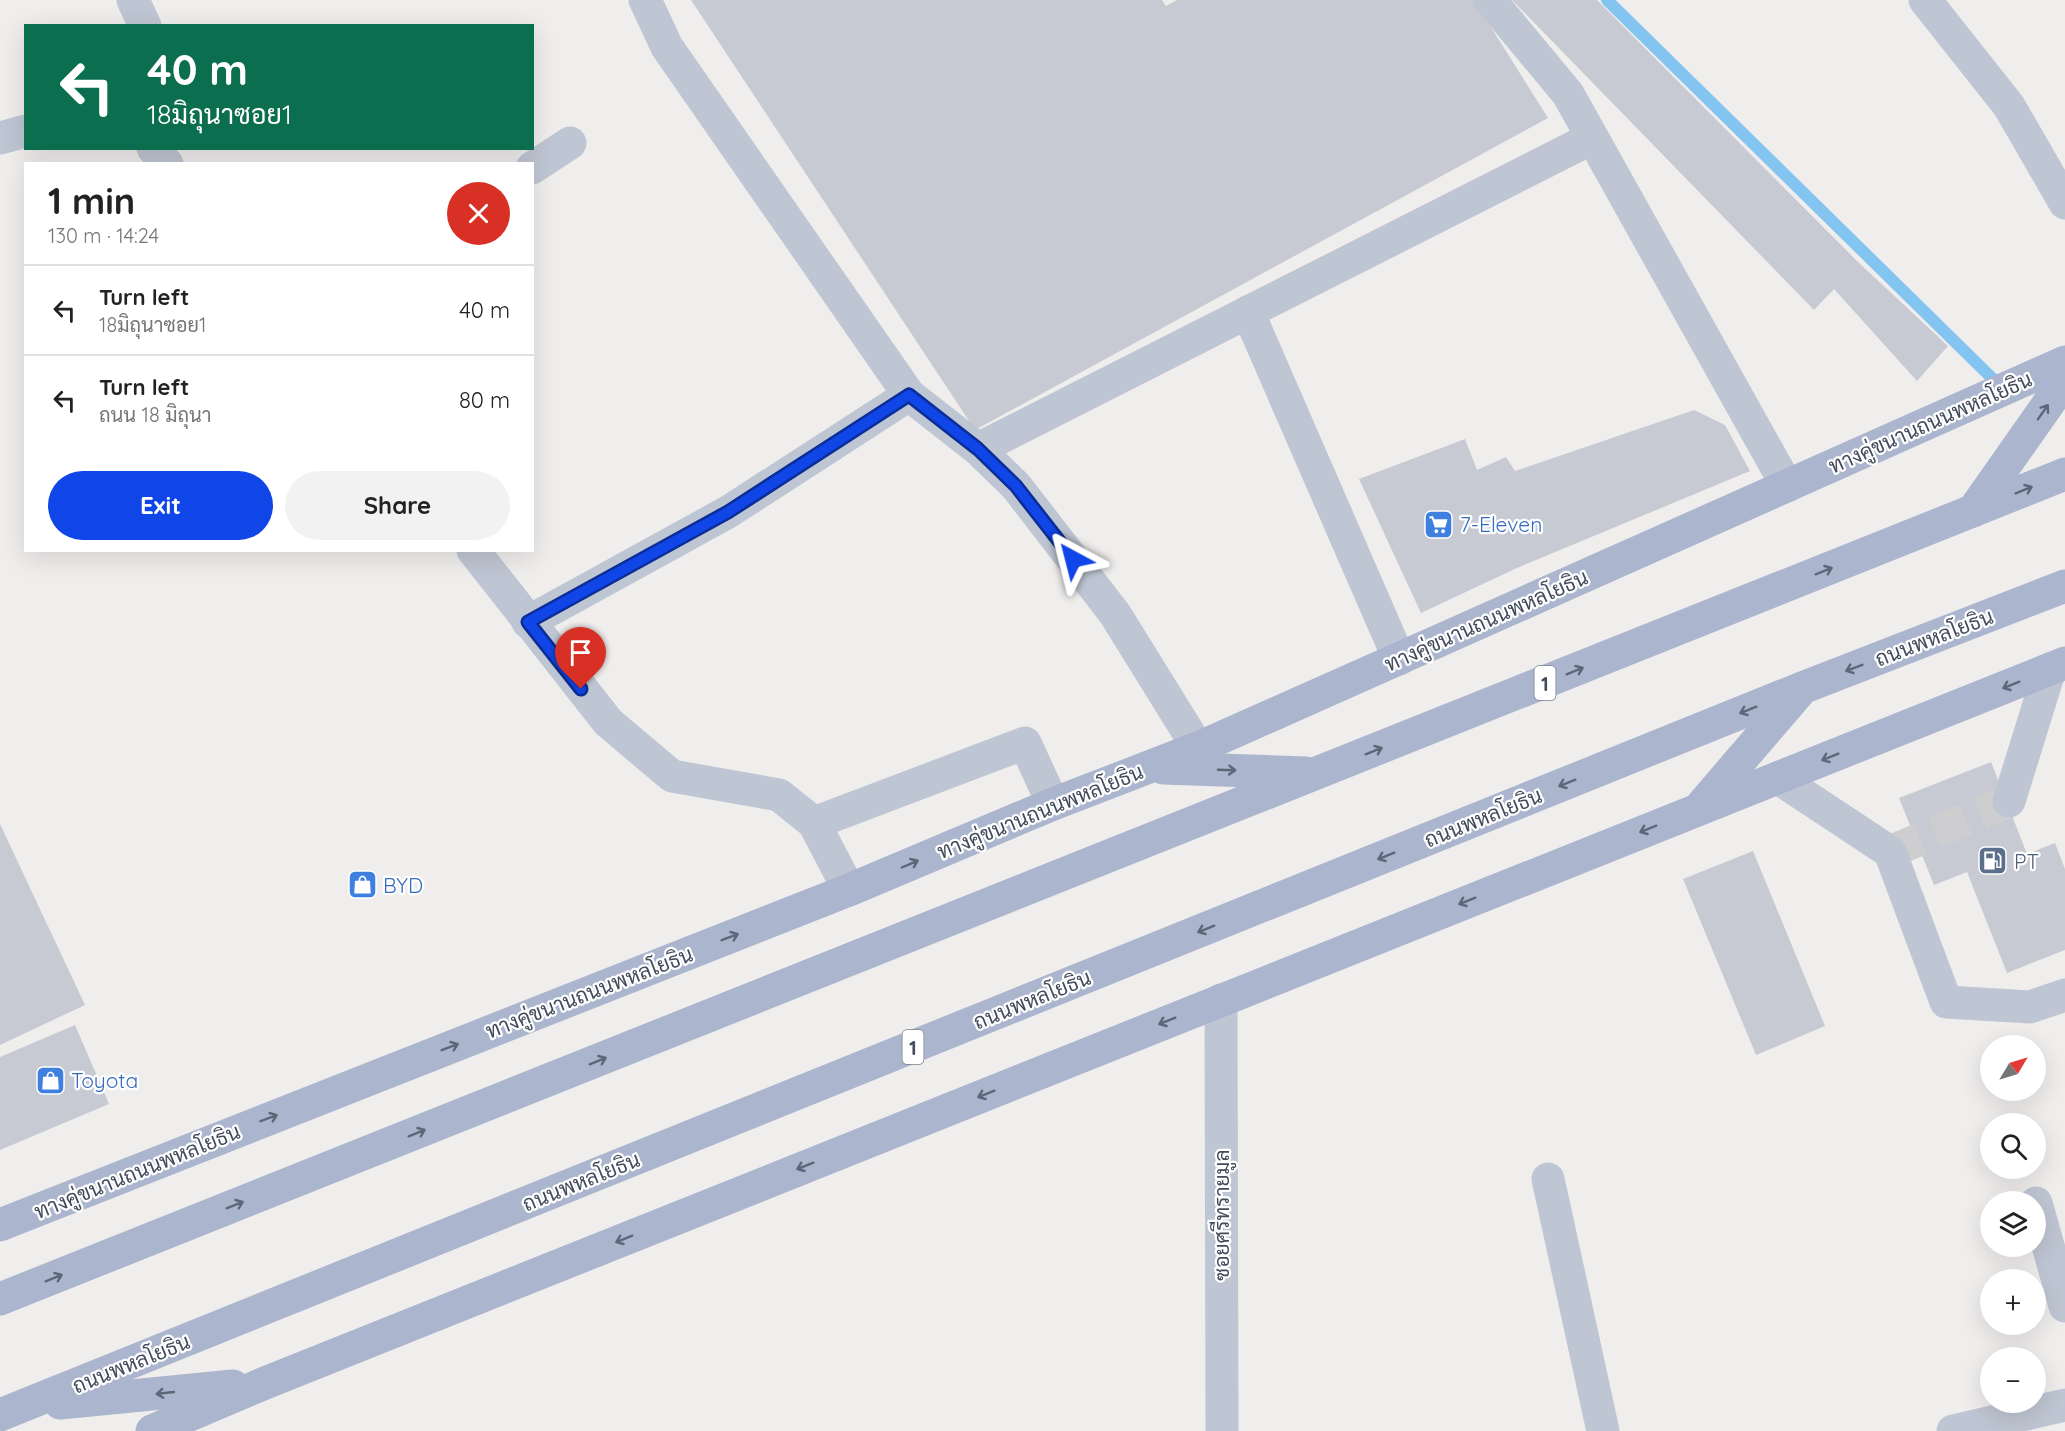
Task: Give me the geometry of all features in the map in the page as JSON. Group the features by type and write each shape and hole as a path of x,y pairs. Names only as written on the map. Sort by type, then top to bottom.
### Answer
{"main road":[{"name":"ทางคู่ขนานถนนพหลโยธิน","path":"0,1225 849,890 1053,804 1198,748 2065,362"},
{"path":"1973,511 2065,380"},
{"name":"1","path":"0,1299 2065,474"},
{"name":"ถนนพหลโยธิน","path":"11,1411 1802,688 2065,586"},
{"path":"152,1431 265,1383 2057,666"},
{"path":"1697,810 1802,688"},
{"path":"1148,768 1320,773"},
{"path":"11,1411 265,1383"}],"street":[{"path":"133,0 144,24"},
{"path":"645,0 667,47 909,395 978,449 1016,486 1115,614 1198,748"},
{"path":"1490,0 1568,94 1787,486"},
{"path":"1925,0 2009,106 2065,203"},
{"path":"0,138 24,132"},
{"path":"978,449 1592,138"},
{"path":"534,167 570,143"},
{"path":"155,150 165,162"},
{"path":"1248,312 1399,659"},
{"path":"528,622 728,512 909,395"},
{"path":"475,552 608,722 672,776 779,795 814,823 849,890"},
{"path":"2009,801 2057,666"},
{"path":"814,823 1025,742 1053,804"},
{"path":"1778,778 1890,852 1946,1002 2030,1007 2065,995"},
{"name":"ซอยศรีทรายมูล","path":"1221,1000 1222,1431"},
{"path":"1548,1179 1603,1431"},
{"path":"2046,1240 2065,1306"},
{"path":"1953,1431 2065,1405"}],"building":[{"path":"691,0 1162,0 1166,6 1177,0 1474,0 1548,118 975,430"},
{"path":"1512,0 1597,0 1858,262 1948,346 1917,381 1834,289 1814,310"},
{"path":"1694,410 1725,425 1750,471 1517,568 1421,613 1359,479 1465,439 1477,470 1506,457 1515,471"},
{"name":"PT","path":"1991,762 2027,854 2055,843 2065,869 2065,950 2007,973 1967,872 1934,885 1899,798"},
{"path":"0,824 85,1005 0,1045"},
{"path":"1753,851 1825,1026 1756,1055 1683,879"},
{"name":"Toyota","path":"75,1025 109,1104 0,1150 0,1057"}],"waterway":[{"path":"1607,0 1998,384"}],"tunnel":[{"path":"1890,852 2009,801"}],"place":[{"name":"7-Eleven","path":"1439,524"},
{"name":"PT","path":"1993,861"},
{"name":"BYD","path":"362,885"},
{"name":"Toyota","path":"50,1080"}],"route":[{"path":"581,689 528,622 728,512 909,395 978,449 1016,486 1073,559"}]}
